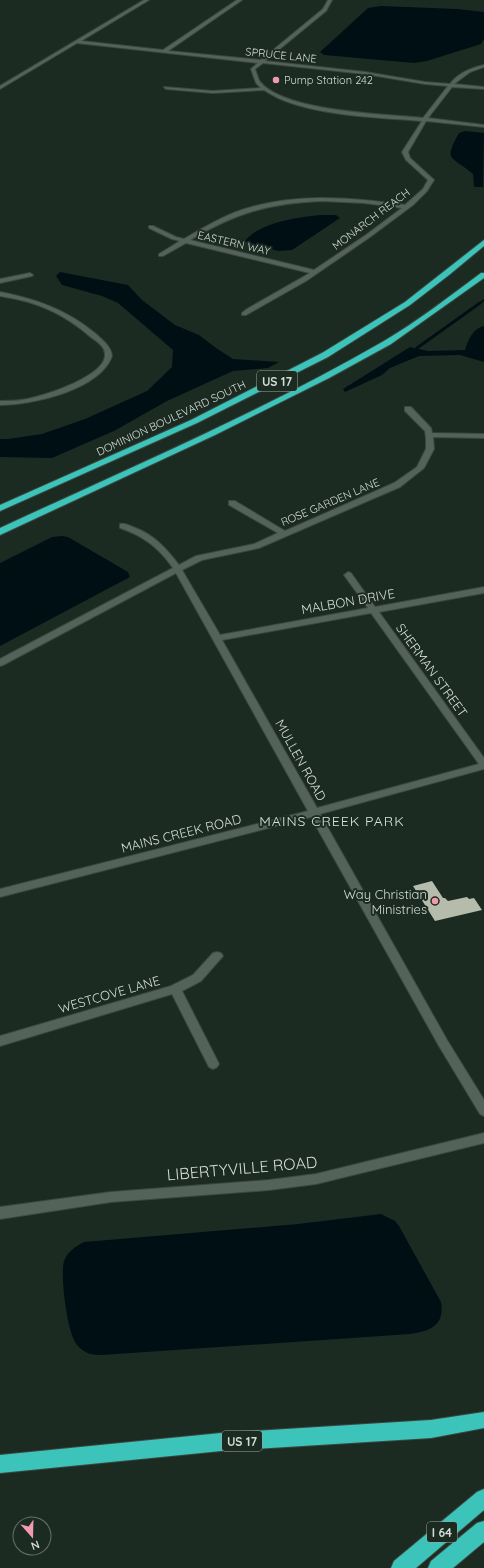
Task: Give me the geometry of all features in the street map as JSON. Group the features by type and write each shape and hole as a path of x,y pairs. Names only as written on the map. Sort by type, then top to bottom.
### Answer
{"highway":[{"path":"475,251 484,235"},
{"name":"DOMINION BOULEVARD SOUTH","path":"0,508 198,420 280,380 348,342 384,319 446,276 484,242"},
{"name":"US 17","path":"0,532 212,433 312,383 394,338 434,312 483,276"},
{"name":"US 17","path":"0,1464 94,1456 221,1442 431,1429 484,1420"},
{"name":"I 64","path":"400,1568 484,1498"},
{"path":"438,1568 484,1530"}],"street":[{"path":"0,88 147,0"},
{"path":"164,51 240,0"},
{"path":"262,89 257,83 253,69 325,10 330,0"},
{"name":"SPRUCE LANE","path":"76,42 365,73 419,82 484,88"},
{"name":"MONARCH REACH","path":"244,314 316,272 352,248 406,207 430,184 431,180 428,176 408,159 405,152 425,119 460,76 484,66"},
{"path":"166,88 213,92 262,89 289,100 323,109 484,126"},
{"path":"425,119 484,123"},
{"path":"161,255 238,213 285,202 340,199 406,207"},
{"name":"EASTERN WAY","path":"151,227 164,235 185,241 316,272"},
{"path":"0,280 30,275"},
{"path":"0,294 35,301 66,313 81,324 106,347 109,355 106,365 99,372 85,380 33,400 0,402"},
{"path":"408,409 423,423 429,434 484,436"},
{"name":"ROSE GARDEN LANE","path":"0,663 177,568 199,558 256,546 397,485 411,476 426,459 430,449 429,434"},
{"path":"232,502 285,534"},
{"name":"MULLEN ROAD","path":"123,526 150,536 177,568 443,1043 484,1111"},
{"name":"SHERMAN STREET","path":"348,575 484,766"},
{"name":"MALBON DRIVE","path":"217,638 484,590"},
{"name":"MAINS CREEK ROAD","path":"0,893 314,812 484,766"},
{"name":"WESTCOVE LANE","path":"0,1041 176,989 197,978 217,956"},
{"path":"176,989 213,1064"},
{"name":"LIBERTYVILLE ROAD","path":"0,1213 111,1197 269,1185 316,1179 484,1138"}],"shaded area":[{"path":"381,6 457,9 484,12 484,39 481,44 427,61 414,63 324,55 320,52 368,8"},
{"path":"465,131 484,133 483,187 474,187 473,174 455,160 451,154 451,149 459,133"},
{"path":"321,215 336,215 340,218 292,250 279,251 250,245 245,241 260,229 270,225 291,219"},
{"path":"60,272 128,285 142,300 175,325 199,335 233,359 279,362 268,368 233,371 167,401 114,431 52,458 0,457 0,439 42,434 85,419 147,391 172,367 173,350 118,303 102,296 62,285 56,276"},
{"path":"484,326 484,362 460,355 419,356 390,368 382,375 345,392 343,389 410,347 428,351 465,350 469,339 474,332 480,327"},
{"path":"52,537 68,537 128,572 130,577 0,646 0,563"},
{"path":"381,1214 395,1221 399,1226 441,1302 441,1317 430,1329 410,1334 102,1355 86,1352 77,1345 73,1339 65,1304 63,1269 64,1261 70,1252 84,1242 298,1224"}],"building":[{"name":"Way Christian Ministries","path":"432,881 443,898 448,901 467,897 469,899 474,898 482,910 435,921 413,886"}],"waterway":[{"path":"479,304 484,300"},
{"path":"417,348 480,303"}],"place":[{"name":"Pump Station 242","path":"276,80"},
{"name":"Way Christian Ministries","path":"435,901"}],"district":[{"name":"MAINS CREEK PARK","path":"332,821"}]}
